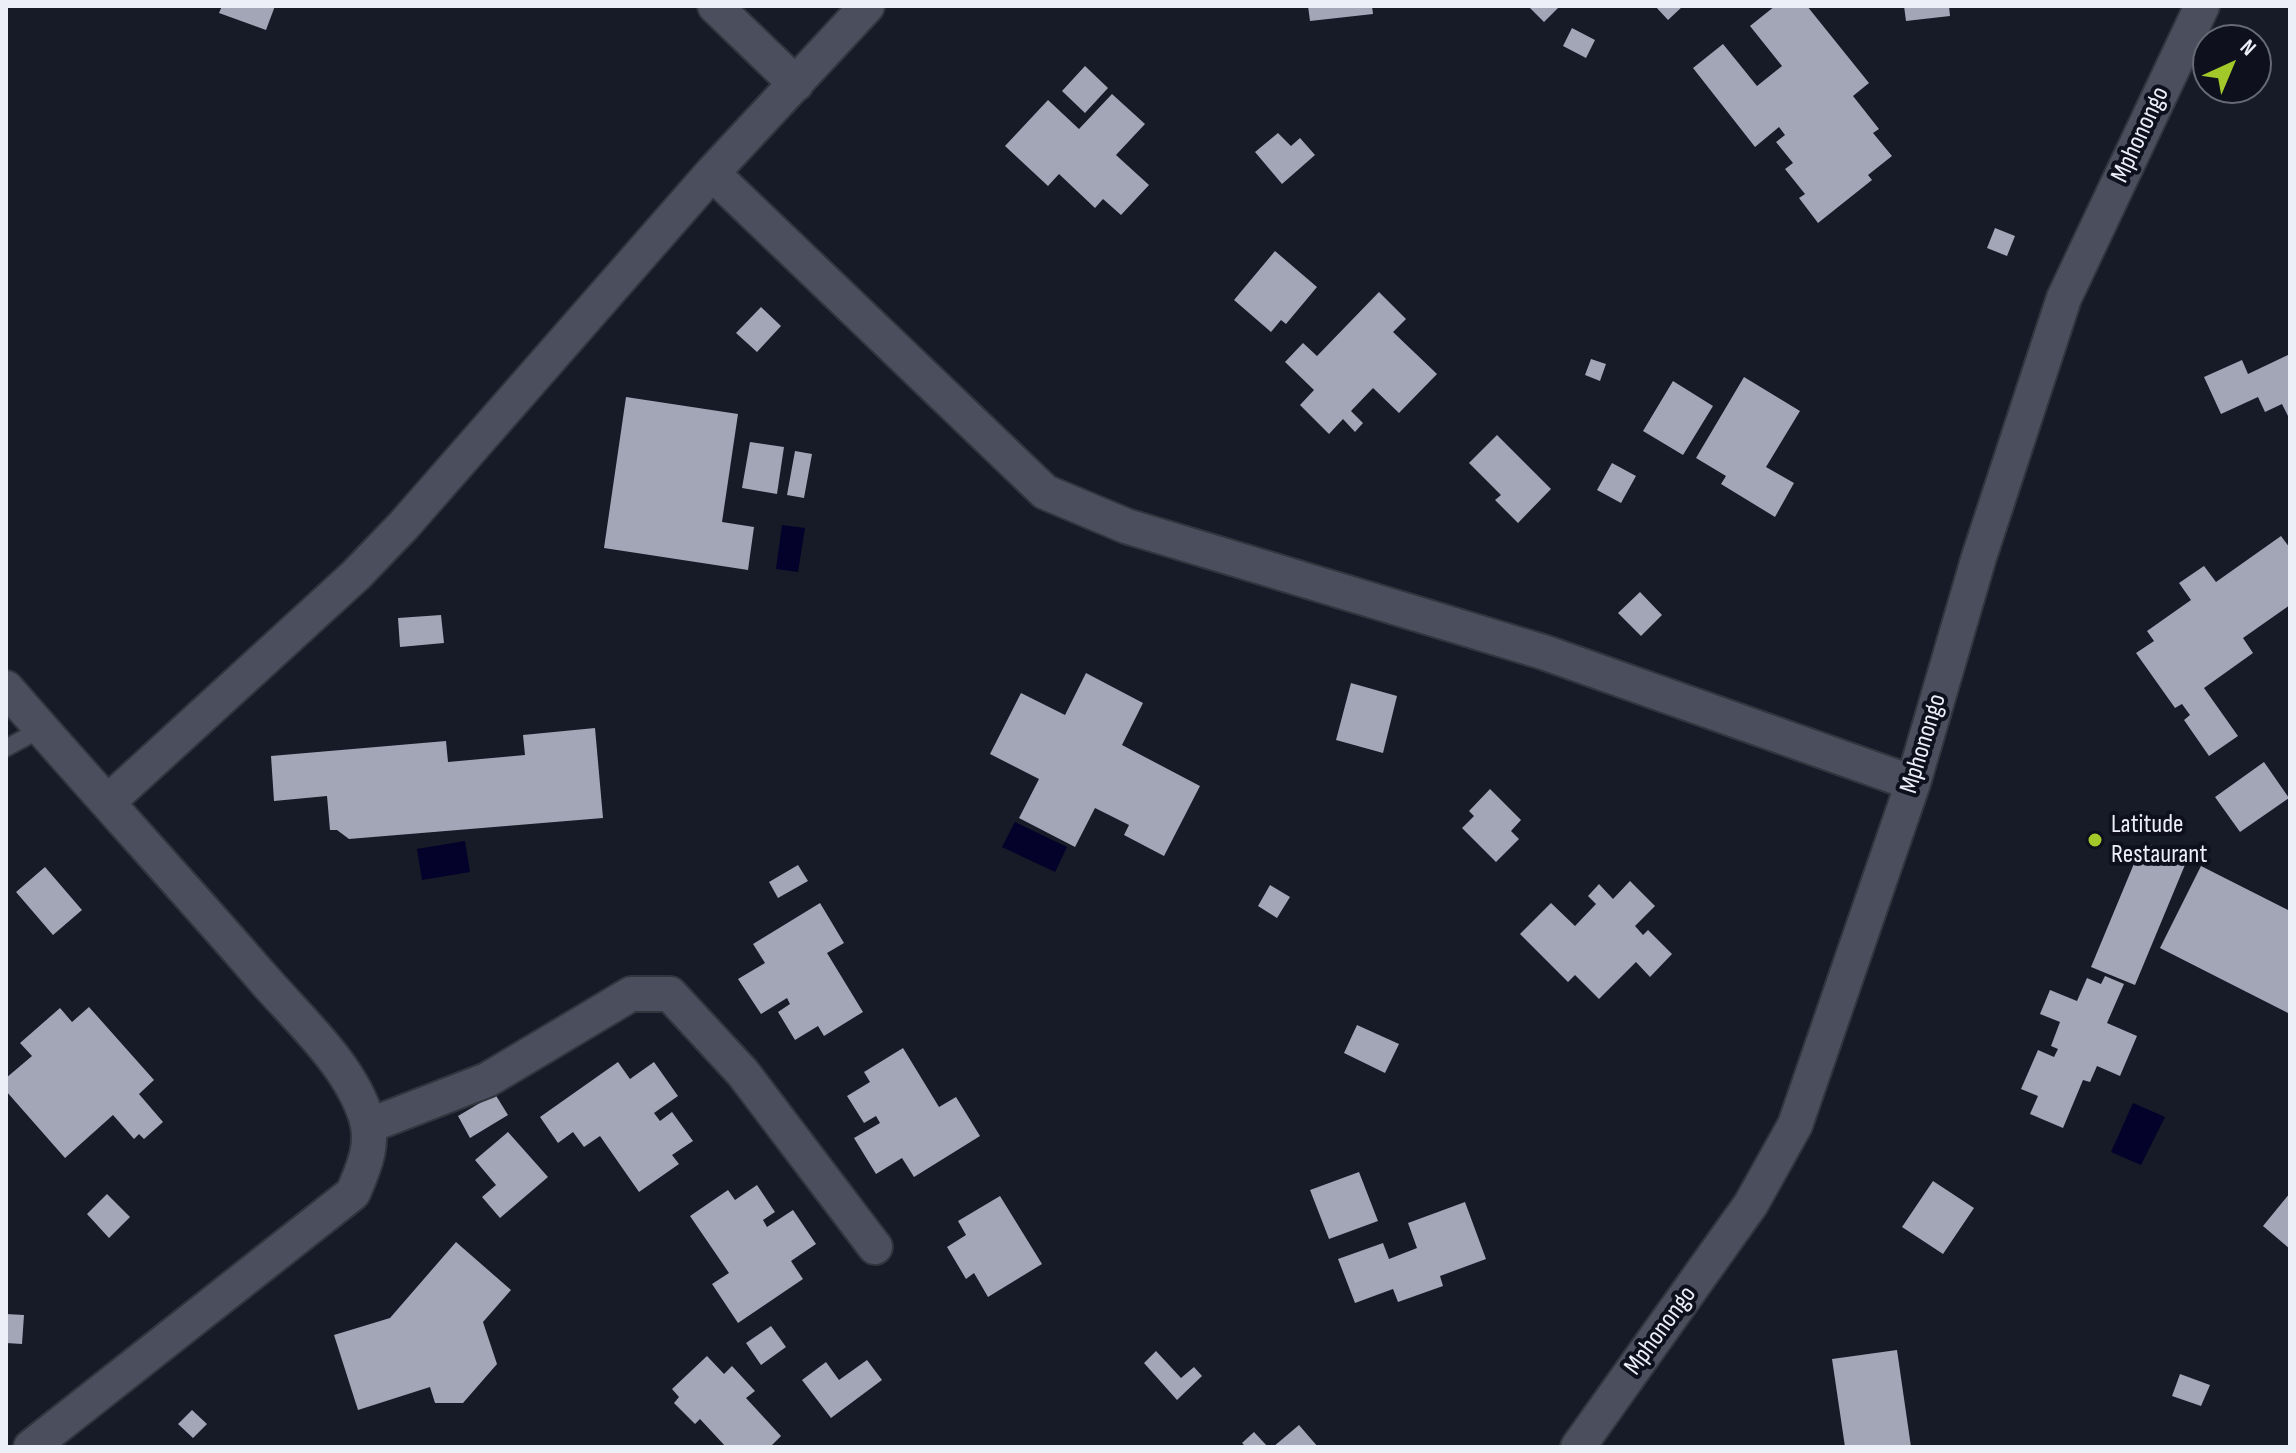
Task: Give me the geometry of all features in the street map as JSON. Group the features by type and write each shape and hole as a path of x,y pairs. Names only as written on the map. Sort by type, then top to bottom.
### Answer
{"street":[{"path":"715,6 796,84"},
{"path":"109,801 356,575 404,525 712,173 867,6"},
{"name":"Mphonongo","path":"1578,1447 1751,1204 1795,1125 1913,783 1979,557 2064,298 2202,6"},
{"path":"712,173 1045,492 1126,526 1543,652 1913,783"},
{"path":"6,688 109,801 333,1060 354,1093 368,1126 367,1157 353,1193 31,1447"},
{"path":"368,1126 487,1080 631,994 670,994 743,1073 875,1247"}],"lane":[{"path":"6,748 41,729"}],"shaded area":[{"path":"782,525 805,528 798,572 776,569"},
{"path":"1015,822 1067,847 1055,872 1002,847"},
{"path":"465,841 470,872 422,880 417,849"},
{"path":"2133,1103 2165,1117 2141,1165 2111,1152"}],"building":[{"path":"222,6 275,6 266,30 219,13"},
{"path":"1308,6 1372,6 1373,14 1310,21"},
{"path":"1528,6 1560,6 1544,22"},
{"path":"1655,6 1683,6 1668,20"},
{"path":"1775,6 1807,6 1869,83 1853,96 1879,129 1873,133 1892,156 1868,175 1872,180 1818,223 1799,198 1805,194 1785,169 1793,163 1776,142 1785,135 1779,127 1755,147 1693,68 1723,44 1757,86 1782,66 1750,26"},
{"path":"1904,6 1949,6 1950,16 1906,21"},
{"path":"1572,28 1595,40 1586,58 1563,46"},
{"path":"1085,66 1108,88 1085,113 1062,91"},
{"path":"1112,94 1145,124 1116,155 1149,185 1121,215 1103,199 1095,208 1059,174 1048,186 1005,146 1048,100 1079,129"},
{"path":"1278,133 1291,146 1300,138 1315,155 1282,184 1255,152"},
{"path":"1995,228 2015,236 2007,256 1987,248"},
{"path":"1275,251 1317,287 1286,324 1281,320 1271,332 1234,300"},
{"path":"1379,292 1406,319 1393,332 1437,374 1399,413 1373,388 1351,411 1363,423 1355,432 1343,419 1329,434 1300,405 1314,390 1285,362 1303,343 1317,356"},
{"path":"761,307 781,326 757,352 736,333"},
{"path":"2290,354 2290,420 2282,404 2265,412 2258,397 2221,414 2204,377 2242,360 2248,374"},
{"path":"1591,359 1606,364 1600,381 1585,375"},
{"path":"1744,377 1800,411 1766,467 1794,483 1775,517 1721,484 1726,476 1696,458"},
{"path":"1673,381 1713,406 1683,455 1643,431"},
{"path":"626,397 738,414 722,522 754,527 748,570 604,548"},
{"path":"1497,435 1551,489 1518,523 1495,500 1501,495 1469,463"},
{"path":"750,442 784,447 777,494 742,488"},
{"path":"795,451 812,454 804,498 787,495"},
{"path":"1612,463 1636,476 1621,503 1597,490"},
{"path":"2281,536 2290,548 2290,605 2243,638 2253,653 2204,688 2238,736 2209,756 2184,720 2190,715 2182,704 2175,708 2136,653 2154,641 2147,631 2191,600 2179,583 2204,566 2216,582"},
{"path":"1640,592 1662,615 1641,636 1618,613"},
{"path":"441,615 444,643 400,647 398,618"},
{"path":"1086,673 1143,703 1122,745 1200,786 1164,856 1124,835 1129,825 1095,808 1075,847 1019,818 1039,779 990,754 1021,693 1065,715"},
{"path":"1351,683 1397,696 1383,753 1336,740"},
{"path":"595,728 603,818 349,839 337,830 330,830 327,796 274,801 271,756 446,741 448,762 525,755 523,735"},
{"path":"2264,762 2289,798 2240,832 2215,797"},
{"path":"1490,789 1521,820 1511,831 1519,839 1496,862 1462,828 1474,816 1469,811"},
{"path":"2143,842 2187,860 2135,985 2091,967"},
{"path":"798,865 808,881 778,898 769,882"},
{"path":"2201,866 2290,911 2290,1014 2160,948"},
{"path":"45,867 82,910 53,935 16,892"},
{"path":"1630,881 1655,906 1635,926 1643,935 1648,930 1672,954 1650,977 1636,962 1599,999 1575,975 1568,982 1520,934 1551,903 1575,926 1596,904 1588,896 1599,884 1613,899"},
{"path":"1270,885 1290,897 1277,918 1258,906"},
{"path":"820,903 844,943 827,953 863,1012 824,1036 818,1026 795,1040 778,1012 790,1004 787,998 761,1014 738,979 765,963 753,944"},
{"path":"2105,976 2124,984 2107,1023 2137,1036 2120,1076 2097,1066 2090,1082 2083,1080 2063,1128 2030,1114 2038,1096 2021,1089 2038,1050 2054,1057 2058,1049 2051,1046 2060,1022 2040,1014 2050,990 2077,1001 2087,978 2101,984"},
{"path":"89,1007 154,1080 139,1094 163,1122 144,1139 139,1134 134,1139 113,1115 65,1158 6,1091 6,1078 32,1056 20,1043 60,1008 72,1022"},
{"path":"1357,1025 1399,1044 1385,1073 1344,1053"},
{"path":"903,1048 939,1107 956,1097 980,1136 914,1177 902,1158 876,1174 854,1138 880,1123 876,1116 864,1123 847,1096 870,1082 864,1072"},
{"path":"618,1062 630,1079 654,1062 678,1096 654,1113 660,1121 672,1112 693,1141 672,1155 679,1164 639,1192 600,1136 584,1147 573,1132 558,1143 540,1117"},
{"path":"495,1094 508,1115 470,1138 458,1116"},
{"path":"508,1132 548,1177 500,1218 482,1197 496,1185 475,1160"},
{"path":"1359,1172 1378,1221 1329,1239 1310,1190"},
{"path":"1933,1181 1974,1208 1943,1254 1902,1227"},
{"path":"757,1185 775,1212 763,1220 767,1227 793,1210 816,1244 791,1261 803,1279 738,1323 712,1284 729,1273 690,1216 728,1190 735,1200"},
{"path":"2290,1193 2290,1249 2263,1226"},
{"path":"107,1194 130,1217 109,1238 87,1214"},
{"path":"1000,1196 1042,1264 988,1297 974,1273 966,1279 947,1247 966,1235 958,1221"},
{"path":"1465,1202 1486,1259 1440,1276 1443,1286 1398,1302 1393,1289 1355,1303 1338,1259 1383,1243 1389,1259 1417,1248 1408,1223"},
{"path":"456,1242 511,1290 483,1322 497,1364 463,1403 435,1403 430,1387 358,1410 334,1335 390,1318"},
{"path":"6,1314 24,1315 22,1344 6,1343"},
{"path":"771,1326 786,1347 761,1365 746,1343"},
{"path":"1897,1350 1911,1447 1845,1447 1832,1359"},
{"path":"1156,1351 1181,1378 1194,1367 1202,1376 1177,1400 1144,1363"},
{"path":"707,1356 724,1374 732,1366 755,1391 746,1398 781,1436 770,1447 726,1447 700,1419 695,1424 674,1403 679,1397 672,1389"},
{"path":"867,1360 882,1380 831,1418 802,1380 826,1362 839,1380"},
{"path":"2180,1374 2210,1385 2201,1406 2172,1396"},
{"path":"192,1410 207,1424 193,1438 178,1424"},
{"path":"1299,1425 1318,1447 1273,1447"},
{"path":"1254,1432 1268,1447 1246,1447 1242,1443"}],"place":[{"name":"Latitude Restaurant","path":"2095,840"}]}
